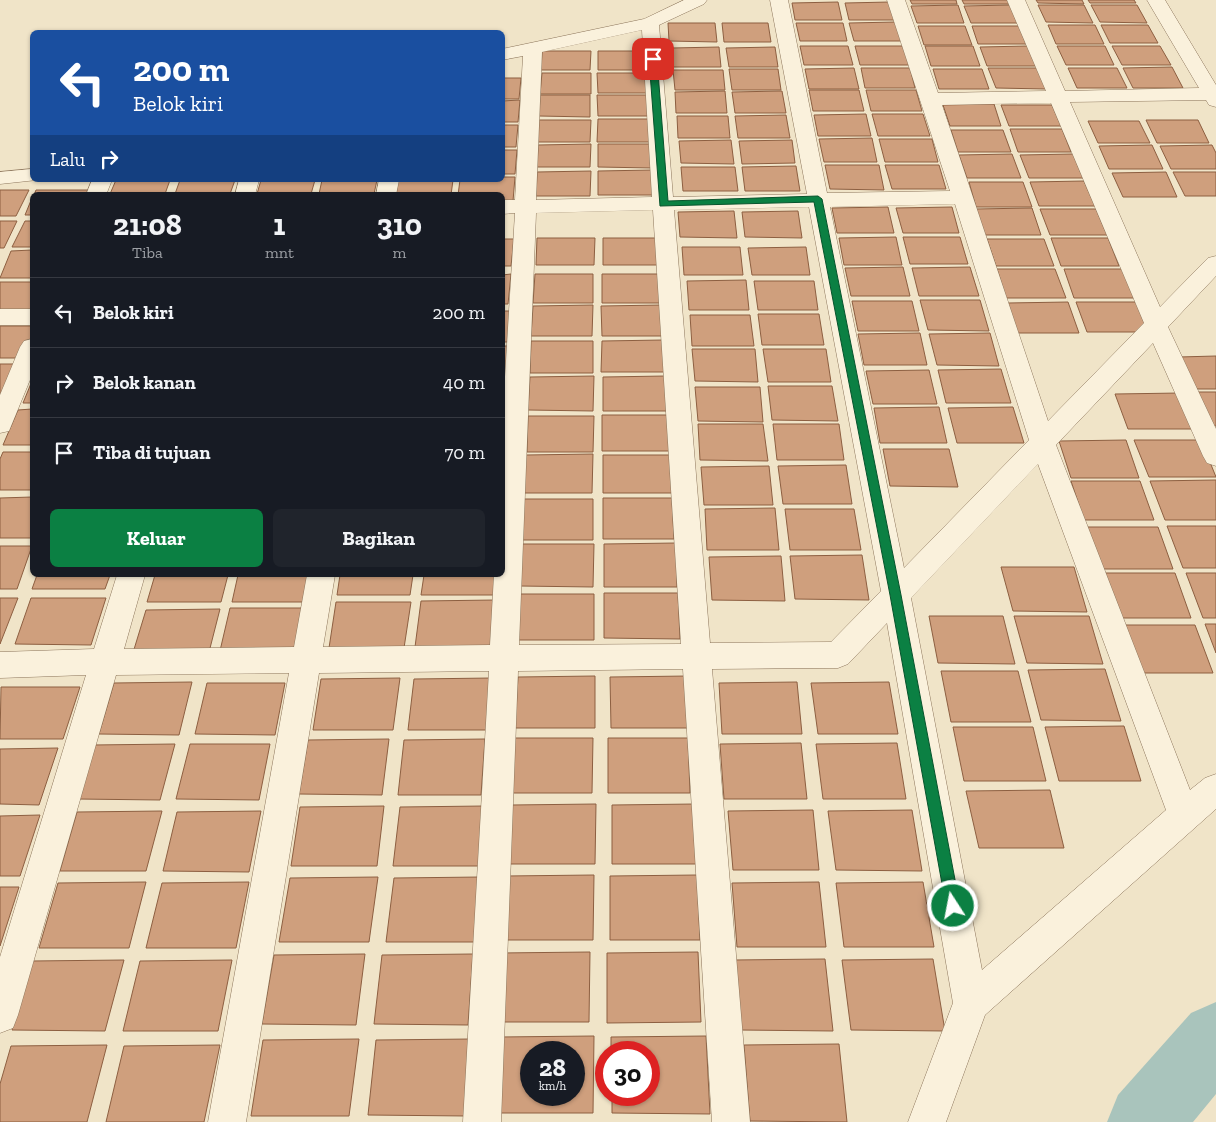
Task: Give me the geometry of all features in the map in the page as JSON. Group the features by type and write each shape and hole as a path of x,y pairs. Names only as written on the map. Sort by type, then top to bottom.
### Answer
{"street":[{"path":"505,54 650,23 698,0"},
{"path":"778,0 896,595 971,1003"},
{"path":"896,0 931,99 1043,443 1184,816"},
{"path":"1016,0 1156,325 1216,456"},
{"path":"1156,0 1214,98"},
{"path":"650,23 730,1122"},
{"path":"482,1122 504,659 514,206 533,48"},
{"path":"931,99 1058,97 1214,98"},
{"path":"0,178 30,175"},
{"path":"514,206 962,197"},
{"path":"0,666 105,662 838,655 1216,263"},
{"path":"0,317 30,317"},
{"path":"0,424 30,352"},
{"path":"0,1015 130,577"},
{"path":"227,1122 321,577"},
{"path":"927,1122 971,1003 1216,790"}],"building":[{"path":"910,0 956,0 957,4 912,4"},
{"path":"962,0 1008,0 1009,4 964,4"},
{"path":"1036,0 1082,0 1084,4 1038,3"},
{"path":"1088,0 1134,0 1136,3 1090,3"},
{"path":"838,2 842,20 795,20 792,3"},
{"path":"890,2 895,20 849,20 845,3"},
{"path":"958,5 964,23 917,23 911,6"},
{"path":"1010,5 1017,23 971,23 964,6"},
{"path":"1038,5 1084,5 1093,23 1046,22"},
{"path":"1091,5 1137,5 1147,23 1100,22"},
{"path":"896,22 901,41 854,41 849,23"},
{"path":"668,23 715,23 717,42 669,41"},
{"path":"722,23 768,23 771,42 724,42"},
{"path":"796,23 843,23 847,41 800,41"},
{"path":"1048,25 1095,25 1104,44 1056,44"},
{"path":"1101,25 1148,25 1158,43 1110,43"},
{"path":"918,26 965,26 972,45 924,45"},
{"path":"972,26 1019,26 1026,44 978,44"},
{"path":"800,46 848,46 853,65 804,65"},
{"path":"855,46 903,46 909,65 860,65"},
{"path":"925,46 973,46 980,66 931,66"},
{"path":"1028,46 1036,66 987,66 980,47"},
{"path":"1057,46 1105,46 1114,65 1066,65"},
{"path":"1112,46 1160,46 1171,65 1122,65"},
{"path":"719,47 721,67 673,67 672,48"},
{"path":"775,47 778,67 729,67 726,48"},
{"path":"542,51 591,51 590,70 541,70"},
{"path":"598,51 646,51 647,70 598,70"},
{"path":"1172,67 1183,88 1133,88 1123,68"},
{"path":"854,68 859,89 809,89 805,69"},
{"path":"861,68 910,68 915,88 865,88"},
{"path":"988,68 1037,68 1046,89 996,88"},
{"path":"1068,68 1117,68 1127,88 1077,88"},
{"path":"729,69 778,69 781,90 732,90"},
{"path":"933,69 982,69 989,89 939,89"},
{"path":"673,70 723,70 725,90 675,90"},
{"path":"542,73 591,73 591,94 540,94"},
{"path":"597,73 647,73 647,93 598,93"},
{"path":"505,78 521,78 519,99 505,99"},
{"path":"809,90 859,90 864,111 813,111"},
{"path":"866,90 916,90 922,111 871,111"},
{"path":"725,91 727,113 676,113 675,92"},
{"path":"782,91 786,113 735,113 732,92"},
{"path":"540,95 590,95 590,117 539,116"},
{"path":"597,95 648,95 649,116 598,116"},
{"path":"520,100 518,122 505,122 505,101"},
{"path":"994,104 1001,126 950,126 943,105"},
{"path":"1001,105 1052,105 1061,126 1009,126"},
{"path":"866,114 871,136 818,136 814,115"},
{"path":"872,114 923,114 930,136 878,136"},
{"path":"786,115 790,138 738,138 735,116"},
{"path":"677,116 728,116 730,138 678,138"},
{"path":"598,119 649,119 650,142 597,142"},
{"path":"539,120 591,120 590,142 538,142"},
{"path":"1146,120 1198,120 1209,143 1157,143"},
{"path":"1088,121 1139,121 1150,143 1098,143"},
{"path":"505,125 518,125 516,147 505,147"},
{"path":"1010,129 1062,129 1071,152 1018,152"},
{"path":"951,130 1003,130 1011,152 958,152"},
{"path":"872,138 877,162 824,162 819,139"},
{"path":"879,139 932,139 938,162 885,162"},
{"path":"731,140 734,164 681,163 679,141"},
{"path":"792,140 795,163 742,164 739,141"},
{"path":"591,144 590,167 537,167 538,145"},
{"path":"598,144 651,144 652,168 598,167"},
{"path":"1152,145 1163,169 1109,169 1099,146"},
{"path":"1212,145 1216,153 1216,169 1171,169 1160,146"},
{"path":"505,150 517,150 515,174 505,174"},
{"path":"1012,154 1021,178 967,178 959,155"},
{"path":"1073,154 1083,178 1029,178 1020,155"},
{"path":"825,165 879,165 884,190 830,189"},
{"path":"885,165 939,165 946,189 892,189"},
{"path":"796,166 800,191 745,191 742,167"},
{"path":"681,167 735,167 738,191 683,191"},
{"path":"652,170 653,195 598,195 598,171"},
{"path":"591,171 590,196 536,196 537,172"},
{"path":"1166,172 1177,197 1123,197 1112,173"},
{"path":"1173,172 1216,172 1216,196 1185,196"},
{"path":"505,177 515,177 513,201 505,201 505,192 458,192 460,182 505,182"},
{"path":"1084,181 1095,206 1039,206 1030,182"},
{"path":"115,182 169,182 166,192 111,192"},
{"path":"179,182 234,182 231,192 176,192"},
{"path":"260,182 314,182 312,192 258,192"},
{"path":"322,182 377,182 374,192 319,192"},
{"path":"398,182 453,182 451,192 396,192"},
{"path":"969,182 1023,182 1032,207 976,207"},
{"path":"0,190 29,190 16,216 0,216"},
{"path":"36,190 92,190 91,192 35,192"},
{"path":"30,203 30,215 25,215"},
{"path":"888,207 894,233 837,233 832,208"},
{"path":"952,207 959,233 903,233 896,208"},
{"path":"1032,208 1041,235 985,235 976,209"},
{"path":"1040,209 1096,209 1107,235 1050,235"},
{"path":"734,211 737,238 680,237 678,212"},
{"path":"798,211 802,238 745,237 742,212"},
{"path":"0,221 17,221 4,248 0,248"},
{"path":"25,221 30,221 30,247 12,247"},
{"path":"896,237 902,265 844,265 839,238"},
{"path":"903,237 960,237 968,264 910,264"},
{"path":"537,238 595,238 594,265 536,265"},
{"path":"603,238 660,238 661,265 603,265"},
{"path":"1051,238 1108,238 1119,266 1061,266"},
{"path":"505,239 514,239 511,266 505,266"},
{"path":"987,239 1044,239 1054,266 996,266"},
{"path":"682,247 740,247 743,275 684,275"},
{"path":"806,247 810,275 752,275 748,248"},
{"path":"30,250 30,278 0,278 11,251"},
{"path":"903,267 910,296 851,296 845,268"},
{"path":"970,267 979,296 919,296 912,268"},
{"path":"997,269 1055,269 1066,298 1006,298"},
{"path":"1064,269 1122,269 1134,298 1074,298"},
{"path":"511,274 508,304 505,304 505,275"},
{"path":"535,274 593,274 593,303 533,303"},
{"path":"602,274 661,274 662,303 602,303"},
{"path":"746,280 749,310 689,310 687,281"},
{"path":"754,281 814,281 818,310 758,310"},
{"path":"0,282 30,282 30,312 0,311"},
{"path":"920,300 980,300 989,331 928,330"},
{"path":"852,301 912,301 919,331 858,331"},
{"path":"1068,302 1079,333 1018,333 1008,303"},
{"path":"1076,302 1136,302 1148,332 1087,332"},
{"path":"593,305 592,336 531,336 533,306"},
{"path":"662,305 663,336 602,336 601,306"},
{"path":"505,311 513,311 510,342 505,342"},
{"path":"758,314 819,314 824,345 762,345"},
{"path":"690,315 750,315 754,346 692,346"},
{"path":"0,326 30,326 30,344 24,358 0,358"},
{"path":"920,333 927,365 864,365 858,334"},
{"path":"990,333 999,366 937,365 929,334"},
{"path":"663,340 664,372 601,372 602,341"},
{"path":"531,341 593,341 593,373 530,373"},
{"path":"505,346 510,346 507,378 505,378"},
{"path":"692,349 755,349 758,382 695,381"},
{"path":"763,349 826,349 831,382 768,382"},
{"path":"1216,356 1216,389 1193,389 1179,357"},
{"path":"0,364 20,364 0,398"},
{"path":"1001,369 1011,403 946,403 938,370"},
{"path":"929,370 937,404 873,404 866,371"},
{"path":"594,376 593,411 528,410 530,377"},
{"path":"666,376 667,411 603,411 603,377"},
{"path":"30,386 30,403 23,403"},
{"path":"768,386 832,386 838,421 772,420"},
{"path":"695,387 760,387 763,422 698,421"},
{"path":"1194,392 1216,392 1216,426 1209,426"},
{"path":"1180,393 1194,429 1128,429 1115,394"},
{"path":"939,407 947,443 880,443 874,408"},
{"path":"1013,407 1024,443 957,443 948,408"},
{"path":"30,409 30,445 3,445 18,410"},
{"path":"602,415 668,415 669,451 602,451"},
{"path":"528,416 594,416 593,452 527,452"},
{"path":"698,424 763,424 768,461 700,460"},
{"path":"773,424 839,424 844,460 777,460"},
{"path":"1126,440 1139,478 1071,478 1059,441"},
{"path":"1134,440 1201,440 1216,477 1149,477"},
{"path":"883,449 949,449 958,487 890,486"},
{"path":"3,452 30,452 30,490 0,490 0,459"},
{"path":"593,454 592,493 524,493 526,455"},
{"path":"603,455 670,455 672,493 603,493"},
{"path":"846,465 852,504 783,504 778,466"},
{"path":"769,466 773,505 704,505 701,467"},
{"path":"1216,480 1216,520 1165,520 1150,481"},
{"path":"1071,481 1140,481 1154,520 1084,520"},
{"path":"30,497 30,538 0,538 0,498"},
{"path":"603,498 672,498 674,539 603,539"},
{"path":"524,499 593,499 593,540 522,540"},
{"path":"775,508 779,550 707,550 705,509"},
{"path":"785,509 854,509 861,550 790,550"},
{"path":"1167,526 1216,526 1216,568 1183,568"},
{"path":"1087,527 1158,527 1173,569 1101,569"},
{"path":"676,543 677,587 604,587 604,544"},
{"path":"522,544 594,544 593,587 520,586"},
{"path":"0,546 30,546 30,552 17,589 0,589"},
{"path":"862,555 869,600 795,599 790,556"},
{"path":"781,556 785,601 712,600 709,557"},
{"path":"1001,567 1074,567 1087,612 1013,611"},
{"path":"1103,573 1175,573 1191,618 1117,618"},
{"path":"1186,573 1216,573 1216,618 1203,618"},
{"path":"36,577 109,577 105,589 32,589"},
{"path":"154,577 227,577 221,602 147,602"},
{"path":"238,577 311,577 306,602 232,602"},
{"path":"340,577 413,577 410,595 337,595"},
{"path":"424,577 496,577 495,595 421,595"},
{"path":"604,593 678,593 680,639 604,638"},
{"path":"520,594 594,594 594,640 518,640"},
{"path":"0,598 18,598 0,644"},
{"path":"31,598 106,598 91,645 15,644"},
{"path":"495,600 491,647 415,647 421,601"},
{"path":"336,602 411,602 404,648 329,648"},
{"path":"230,608 305,608 296,655 219,655"},
{"path":"220,609 208,656 132,656 146,610"},
{"path":"929,616 1003,616 1015,664 938,663"},
{"path":"1014,616 1089,616 1103,664 1027,663"},
{"path":"1205,624 1216,624 1216,653"},
{"path":"1120,625 1195,625 1213,673 1136,673"},
{"path":"1105,669 1121,721 1041,720 1028,670"},
{"path":"941,671 1018,671 1031,722 951,722"},
{"path":"595,676 595,728 515,728 518,677"},
{"path":"688,676 690,728 611,728 610,677"},
{"path":"400,678 393,730 313,730 321,679"},
{"path":"492,678 488,730 408,730 414,679"},
{"path":"192,682 179,735 99,734 114,683"},
{"path":"797,682 802,734 722,734 719,683"},
{"path":"889,682 898,734 818,734 811,683"},
{"path":"207,683 285,683 275,735 195,734"},
{"path":"1,687 80,687 63,739 0,739"},
{"path":"1124,726 1141,781 1059,781 1045,727"},
{"path":"953,727 1033,727 1046,781 964,781"},
{"path":"512,738 593,738 592,793 509,793"},
{"path":"608,738 688,738 690,793 608,793"},
{"path":"389,739 382,795 299,794 308,740"},
{"path":"485,739 481,795 398,795 404,740"},
{"path":"801,743 807,799 724,799 720,744"},
{"path":"897,743 906,799 823,799 816,744"},
{"path":"175,744 160,800 77,799 93,745"},
{"path":"190,744 270,744 259,800 176,799"},
{"path":"58,748 39,805 0,804 0,749"},
{"path":"1050,790 1064,848 979,848 966,791"},
{"path":"596,804 595,864 509,864 512,805"},
{"path":"695,804 698,864 612,864 612,805"},
{"path":"384,806 377,866 291,866 300,807"},
{"path":"484,806 480,866 393,866 400,807"},
{"path":"813,810 819,870 733,870 728,811"},
{"path":"912,810 922,871 836,870 828,811"},
{"path":"162,811 146,871 60,871 77,812"},
{"path":"261,811 249,872 163,871 177,812"},
{"path":"40,815 20,876 0,876 0,816"},
{"path":"594,875 593,940 503,940 506,876"},
{"path":"697,875 700,940 610,940 610,876"},
{"path":"378,877 369,942 279,942 290,878"},
{"path":"481,877 476,942 386,942 394,878"},
{"path":"146,882 129,948 39,948 58,883"},
{"path":"249,882 236,948 146,948 162,883"},
{"path":"819,882 826,947 737,947 732,883"},
{"path":"923,882 934,947 844,947 836,883"},
{"path":"0,887 19,887 0,946"},
{"path":"590,952 589,1022 496,1022 499,953"},
{"path":"698,952 701,1022 607,1023 607,953"},
{"path":"365,954 356,1025 262,1024 274,955"},
{"path":"473,954 468,1025 374,1024 382,955"},
{"path":"825,959 833,1031 739,1030 734,960"},
{"path":"933,959 945,1031 851,1030 842,960"},
{"path":"124,960 105,1031 12,1030 32,961"},
{"path":"232,960 218,1031 123,1031 140,961"},
{"path":"594,1036 593,1113 495,1113 499,1037"},
{"path":"706,1036 710,1114 612,1113 612,1106 660,1106 660,1041 611,1041 611,1037"},
{"path":"359,1039 349,1116 251,1116 263,1040"},
{"path":"471,1039 466,1116 368,1115 376,1040"},
{"path":"839,1044 847,1122 750,1121 744,1045"},
{"path":"107,1045 87,1122 0,1122 0,1084 11,1046"},
{"path":"220,1045 204,1122 106,1122 124,1046"}],"waterway":[{"path":"1145,1122 1216,1038"}],"route":[{"path":"653,59 664,204 818,199 896,595 953,906"}]}
